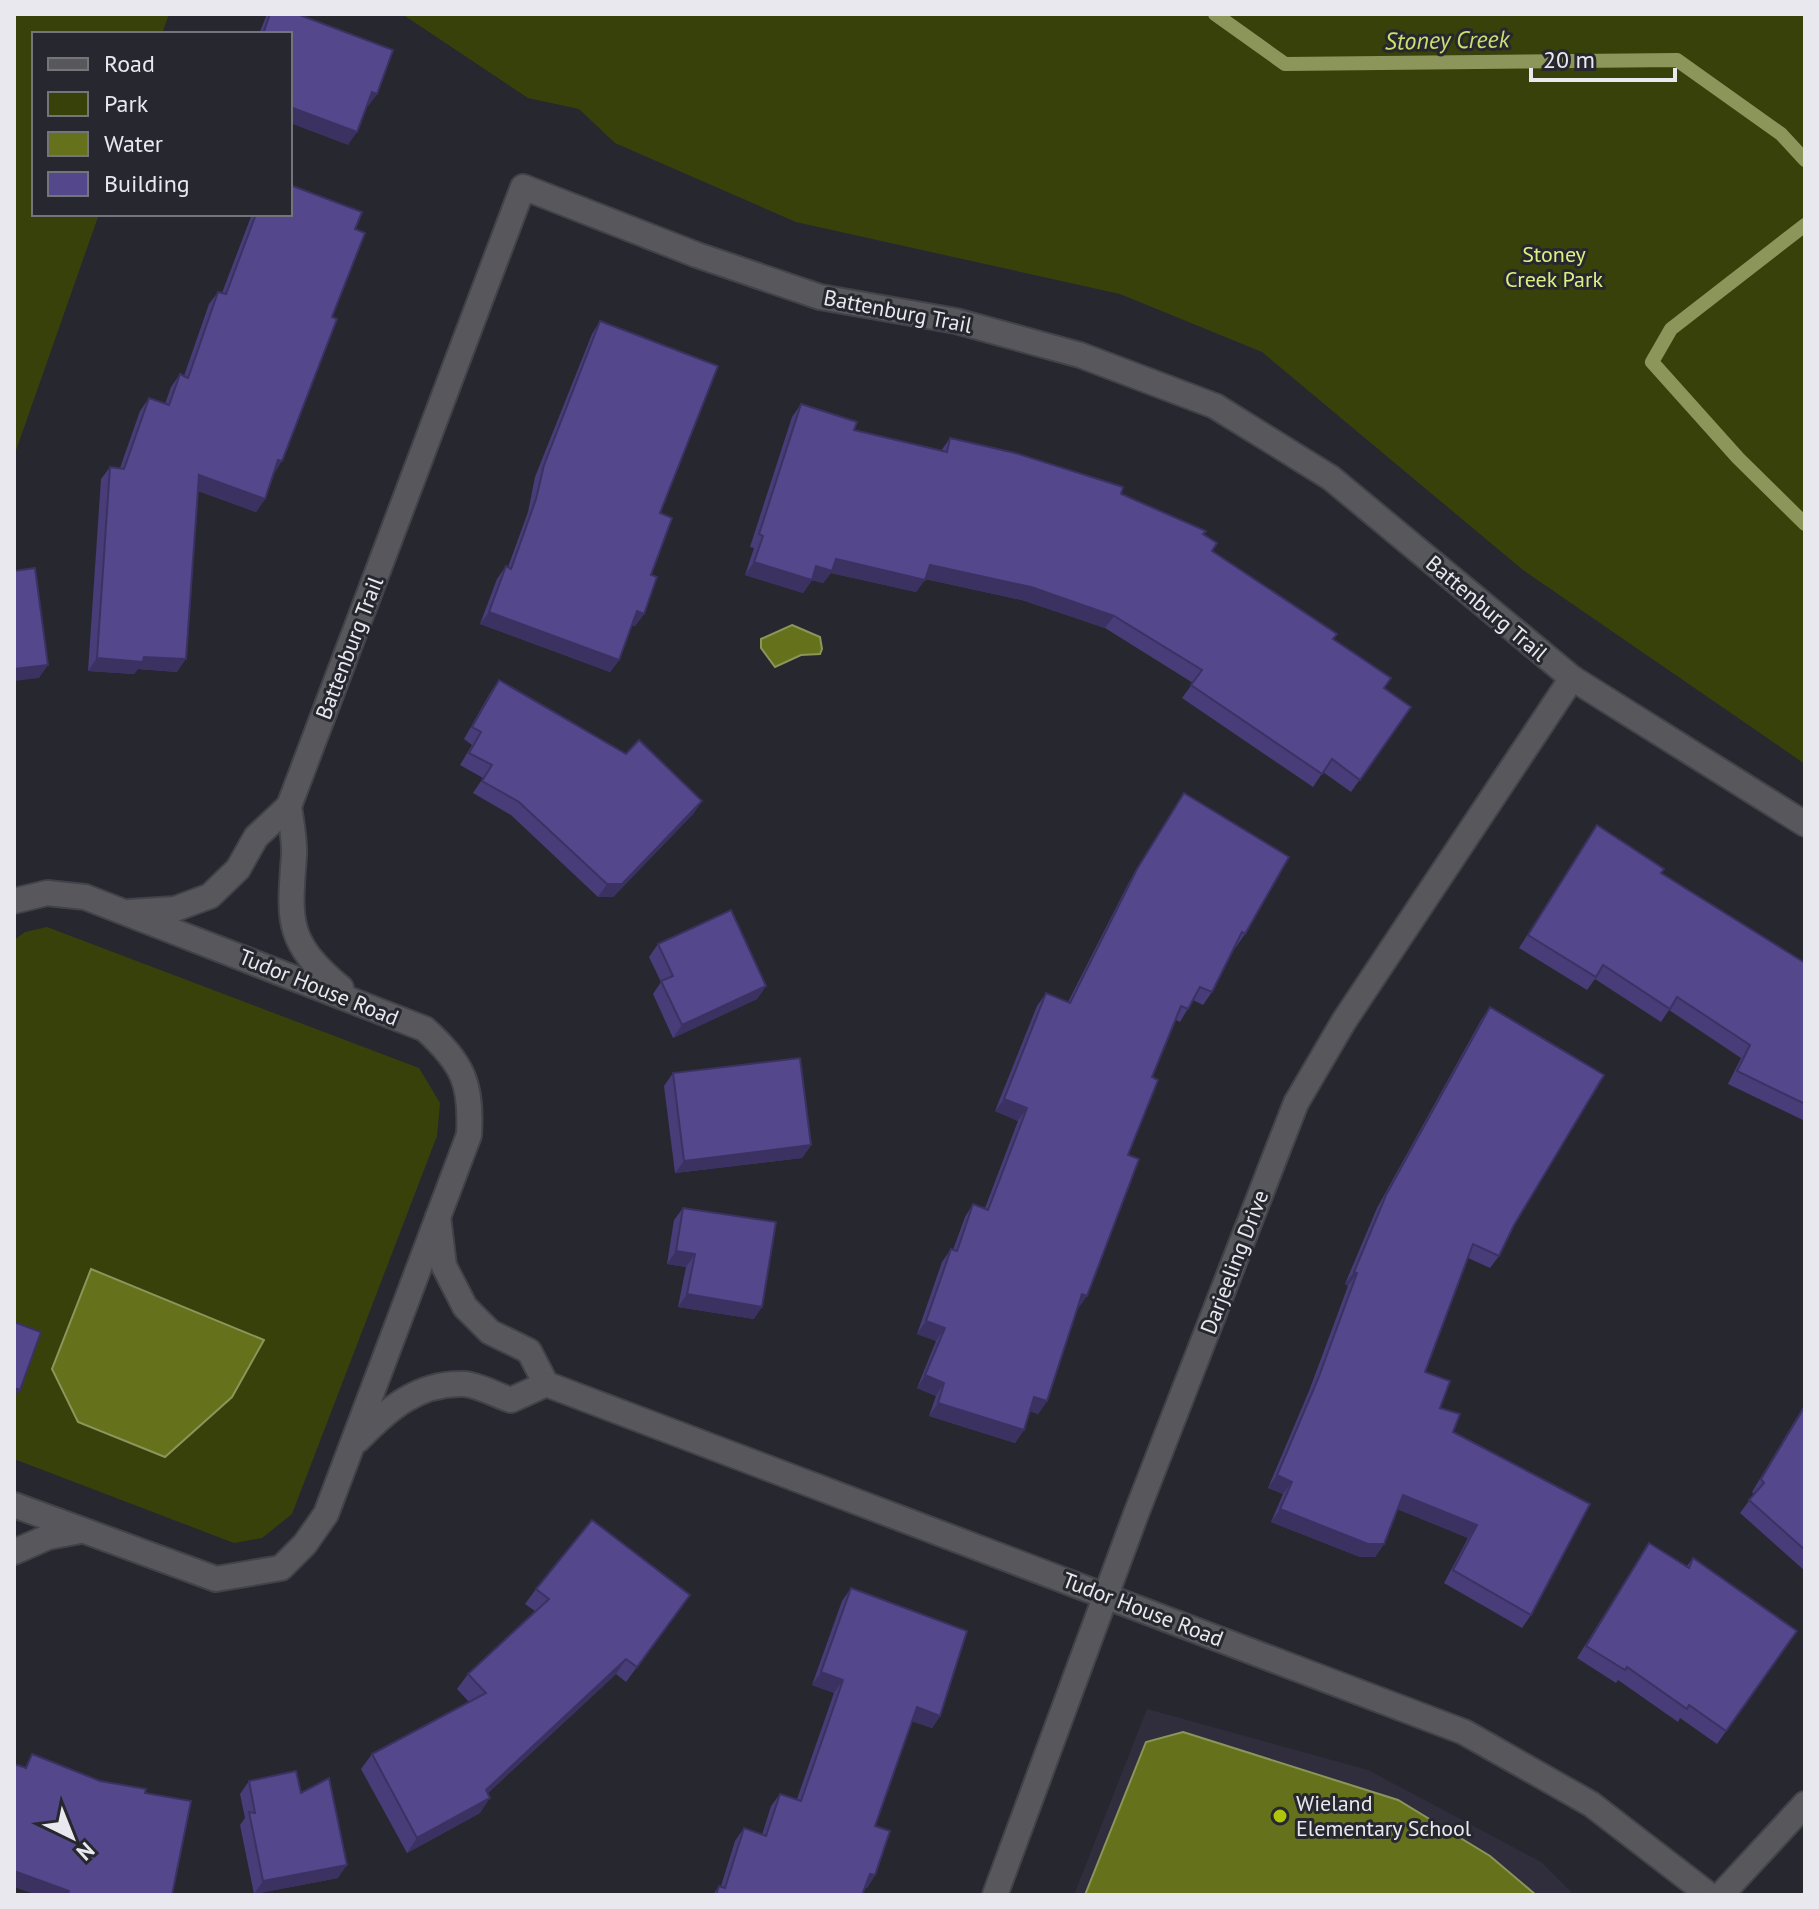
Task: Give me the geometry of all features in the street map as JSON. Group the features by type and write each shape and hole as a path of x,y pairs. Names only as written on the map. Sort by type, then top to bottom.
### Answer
{"street":[{"name":"Battenburg Trail","path":"129,912 175,909 210,896 238,869 256,837 289,806 523,187 697,255 820,297 956,321 1080,355 1215,406 1331,478 1572,678 1805,824"},
{"name":"Darjeeling Drive","path":"995,1895 1105,1595 1296,1103 1344,1021 1572,678"},
{"name":"Battenburg Trail","path":"289,806 295,852 289,889 293,931 314,965 358,1002"},
{"name":"Tudor House Road","path":"14,901 47,893 85,897 425,1029 463,1070 471,1102 469,1135 326,1514 305,1544 281,1568 216,1579 14,1505"},
{"name":"Tudor House Road","path":"438,1217 444,1266 465,1307 490,1332 529,1351 546,1384 1464,1732 1591,1804 1709,1895"},
{"name":"Tudor House Road","path":"349,1450 386,1411 423,1389 465,1384 511,1400 546,1384"},
{"path":"14,1552 48,1537 84,1531"},
{"path":"1721,1895 1805,1804"}],"shaded area":[{"name":"Wieland Elementary School","path":"1147,1709 1368,1770 1541,1862 1574,1895 1074,1895"}],"green space":[{"path":"14,14 169,14 163,32 32,32 32,216 98,216 14,456"},
{"name":"Stoney Creek Park","path":"402,14 1805,14 1805,764 1523,570 1262,352 1120,294 796,222 615,143 579,109 528,98"},
{"path":"47,927 419,1068 440,1103 437,1136 292,1514 262,1538 234,1543 14,1459 14,940 25,932"}],"water":[{"path":"792,625 820,637 820,654 801,655 775,667 761,648 761,639"},
{"path":"91,1269 264,1340 232,1397 165,1457 78,1422 52,1369"},
{"name":"Wieland Elementary School","path":"1183,1732 1398,1800 1490,1856 1536,1895 1085,1895 1146,1742"}],"building":[{"path":"270,14 297,14 393,50 377,94 372,92 357,132 292,108 292,32 264,32"},
{"path":"292,186 362,212 355,229 365,233 332,317 337,319 282,461 278,460 265,499 199,475 186,659 144,657 143,662 97,658 110,467 124,469 149,398 169,405 180,374 188,378 218,292 226,294 255,216 292,216"},
{"path":"600,321 718,366 660,513 672,518 651,575 657,577 644,614 637,611 619,660 489,612 506,566 511,569 536,499 544,465"},
{"path":"801,404 857,422 854,430 947,452 950,438 1015,453 1123,487 1121,494 1206,531 1203,534 1217,543 1212,551 1337,634 1333,639 1391,678 1384,688 1411,707 1360,780 1332,759 1322,774 1191,685 1202,670 1114,616 1031,587 930,565 925,580 836,559 832,571 816,566 812,580 754,562 763,536 759,534"},
{"path":"35,568 48,665 14,669 14,571"},
{"path":"499,680 626,754 639,740 702,801 622,884 607,884 519,802 482,781 492,765 469,753 481,732 472,727"},
{"path":"1184,793 1289,857 1245,934 1242,932 1212,992 1200,987 1188,1009 1181,1006 1152,1077 1158,1080 1128,1155 1139,1159 1087,1296 1082,1294 1047,1401 1034,1397 1024,1430 938,1403 944,1383 925,1375 945,1328 926,1321 951,1249 957,1251 973,1204 988,1210 1027,1108 1004,1099 1046,993 1070,1003 1137,869"},
{"path":"1597,825 1664,869 1661,873 1805,963 1805,1104 1737,1071 1750,1045 1677,997 1670,1009 1603,965 1596,977 1528,935"},
{"path":"731,910 766,986 682,1025 661,981 673,976 658,944"},
{"path":"1490,1007 1604,1075 1514,1225 1499,1256 1473,1244 1425,1372 1450,1381 1440,1408 1460,1414 1453,1432 1590,1504 1531,1615 1453,1570 1477,1525 1403,1495 1384,1544 1368,1544 1280,1509 1292,1482 1277,1475 1318,1379 1357,1273 1354,1272 1386,1195"},
{"path":"800,1058 811,1145 684,1161 673,1073"},
{"path":"683,1208 776,1222 762,1307 687,1294 695,1254 676,1251"},
{"path":"14,1322 41,1332 20,1390 14,1388"},
{"path":"1805,1406 1805,1550 1749,1500 1764,1483 1761,1479"},
{"path":"592,1520 690,1595 637,1667 626,1659 486,1790 490,1798 417,1838 372,1754 486,1693 468,1674 549,1599 536,1589"},
{"path":"1649,1543 1689,1568 1693,1558 1797,1631 1726,1731 1689,1705 1687,1709 1627,1667 1625,1670 1586,1646"},
{"path":"851,1588 967,1631 940,1716 917,1707 875,1826 890,1831 875,1875 870,1874 862,1895 716,1895 719,1886 725,1888 744,1828 766,1836 780,1794 801,1801 843,1680 821,1672"},
{"path":"32,1754 100,1781 191,1801 172,1895 67,1895 69,1891 14,1871 14,1764 26,1768"},
{"path":"296,1771 301,1793 329,1778 347,1865 263,1881 249,1812 255,1813 249,1781"}],"waterway":[{"name":"Stoney Creek","path":"1215,14 1285,64 1677,60 1781,134 1805,160"},
{"name":"Stoney Creek","path":"1805,225 1671,329 1652,362 1738,458 1805,524"}],"place":[{"name":"Wieland Elementary School","path":"1280,1816"}]}
